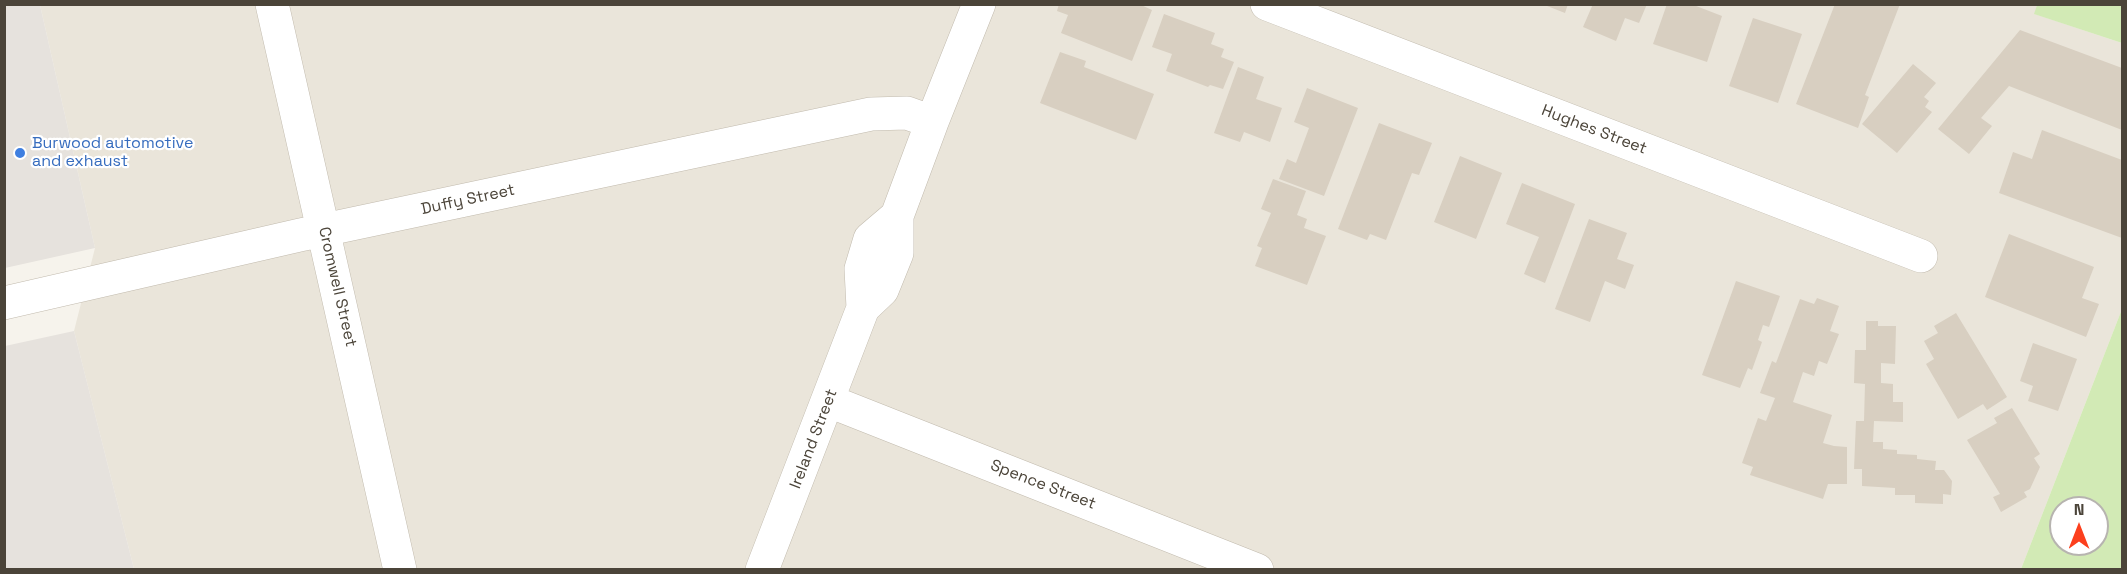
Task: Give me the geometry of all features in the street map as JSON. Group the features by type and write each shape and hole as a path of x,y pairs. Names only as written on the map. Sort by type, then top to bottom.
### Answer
{"street":[{"name":"Cromwell Street","path":"272,4 400,570"},
{"name":"Ireland Street","path":"762,570 863,308 882,290 897,253 897,216 980,4"},
{"name":"Hughes Street","path":"1267,4 1921,256"},
{"name":"Duffy Street","path":"4,303 324,230 871,114 907,113 932,122"},
{"name":"Spence Street","path":"829,401 1257,570"}],"shaded area":[{"path":"4,5 40,5 95,248 5,268"},
{"path":"40,5 2037,5 2035,14 2122,43 2122,309 2021,569 134,569 74,331 95,248"},
{"path":"74,331 134,569 5,569 5,346"}],"green space":[{"path":"2037,5 2122,5 2122,43 2034,14"},
{"path":"2122,309 2122,569 2021,569 2049,497 2049,556 2109,556 2109,496 2049,496"}],"building":[{"path":"1059,4 1139,4 1152,10 1132,61 1061,33 1068,15 1057,11"},
{"path":"1542,4 1568,4 1565,13"},
{"path":"1593,4 1647,4 1639,23 1625,18 1616,41 1583,27"},
{"path":"1667,4 1691,4 1722,16 1707,62 1653,44"},
{"path":"1835,4 1900,4 1865,95 1869,97 1858,128 1796,104"},
{"path":"1164,14 1215,33 1211,44 1224,49 1221,57 1234,62 1223,89 1210,85 1208,87 1166,71 1172,54 1152,47"},
{"path":"1753,18 1802,34 1778,103 1729,86"},
{"path":"2020,30 2122,68 2122,130 2009,86 1981,118 1992,126 1969,154 1938,129"},
{"path":"1060,52 1086,61 1084,67 1154,94 1136,140 1040,103"},
{"path":"1913,64 1936,83 1924,97 1929,101 1925,107 1932,112 1897,153 1862,124"},
{"path":"1238,67 1264,77 1256,99 1282,108 1270,142 1244,132 1240,142 1214,133"},
{"path":"1307,88 1358,108 1324,196 1279,179 1287,159 1296,163 1309,128 1294,122"},
{"path":"1379,123 1432,143 1419,175 1412,173 1386,240 1370,234 1367,240 1338,229"},
{"path":"2042,130 2122,160 2122,238 1999,193 2013,152 2032,159"},
{"path":"1460,156 1502,173 1476,239 1434,222"},
{"path":"1273,179 1306,191 1297,215 1307,219 1304,228 1326,236 1307,285 1255,266 1262,248 1257,246 1271,213 1261,209"},
{"path":"1522,183 1575,204 1545,283 1524,274 1539,237 1506,224"},
{"path":"1589,219 1627,233 1617,259 1634,265 1625,289 1605,281 1590,322 1555,309"},
{"path":"2009,234 2094,267 2082,298 2099,304 2086,337 1985,297"},
{"path":"1736,281 1780,296 1769,327 1763,325 1758,340 1762,342 1752,370 1748,368 1740,388 1702,375"},
{"path":"1817,298 1839,306 1830,331 1839,334 1827,364 1819,361 1814,376 1803,372 1793,402 1832,415 1823,443 1847,447 1847,484 1828,484 1823,499 1750,475 1753,467 1742,463 1758,418 1766,421 1775,398 1760,393 1772,361 1776,363 1800,299 1814,304"},
{"path":"1956,313 2007,397 1987,410 1983,404 1958,419 1926,364 1934,359 1924,341 1938,333 1934,326"},
{"path":"1866,321 1878,321 1878,326 1896,326 1895,364 1881,363 1881,383 1893,384 1893,402 1903,402 1903,422 1874,421 1873,442 1883,442 1883,449 1897,450 1897,454 1917,455 1917,459 1936,461 1935,470 1944,470 1952,481 1951,495 1943,494 1943,504 1915,503 1915,495 1895,495 1895,488 1862,486 1862,469 1854,469 1856,421 1864,421 1865,384 1854,383 1855,350 1866,350"},
{"path":"2033,343 2077,359 2058,411 2028,401 2033,386 2020,381"},
{"path":"2012,408 2040,454 2034,458 2040,467 2030,489 2024,492 2027,497 2001,512 1993,497 2000,494 1967,440 1997,423 1994,418"}],"place":[{"name":"Burwood automotive and exhaust","path":"20,153"}]}
